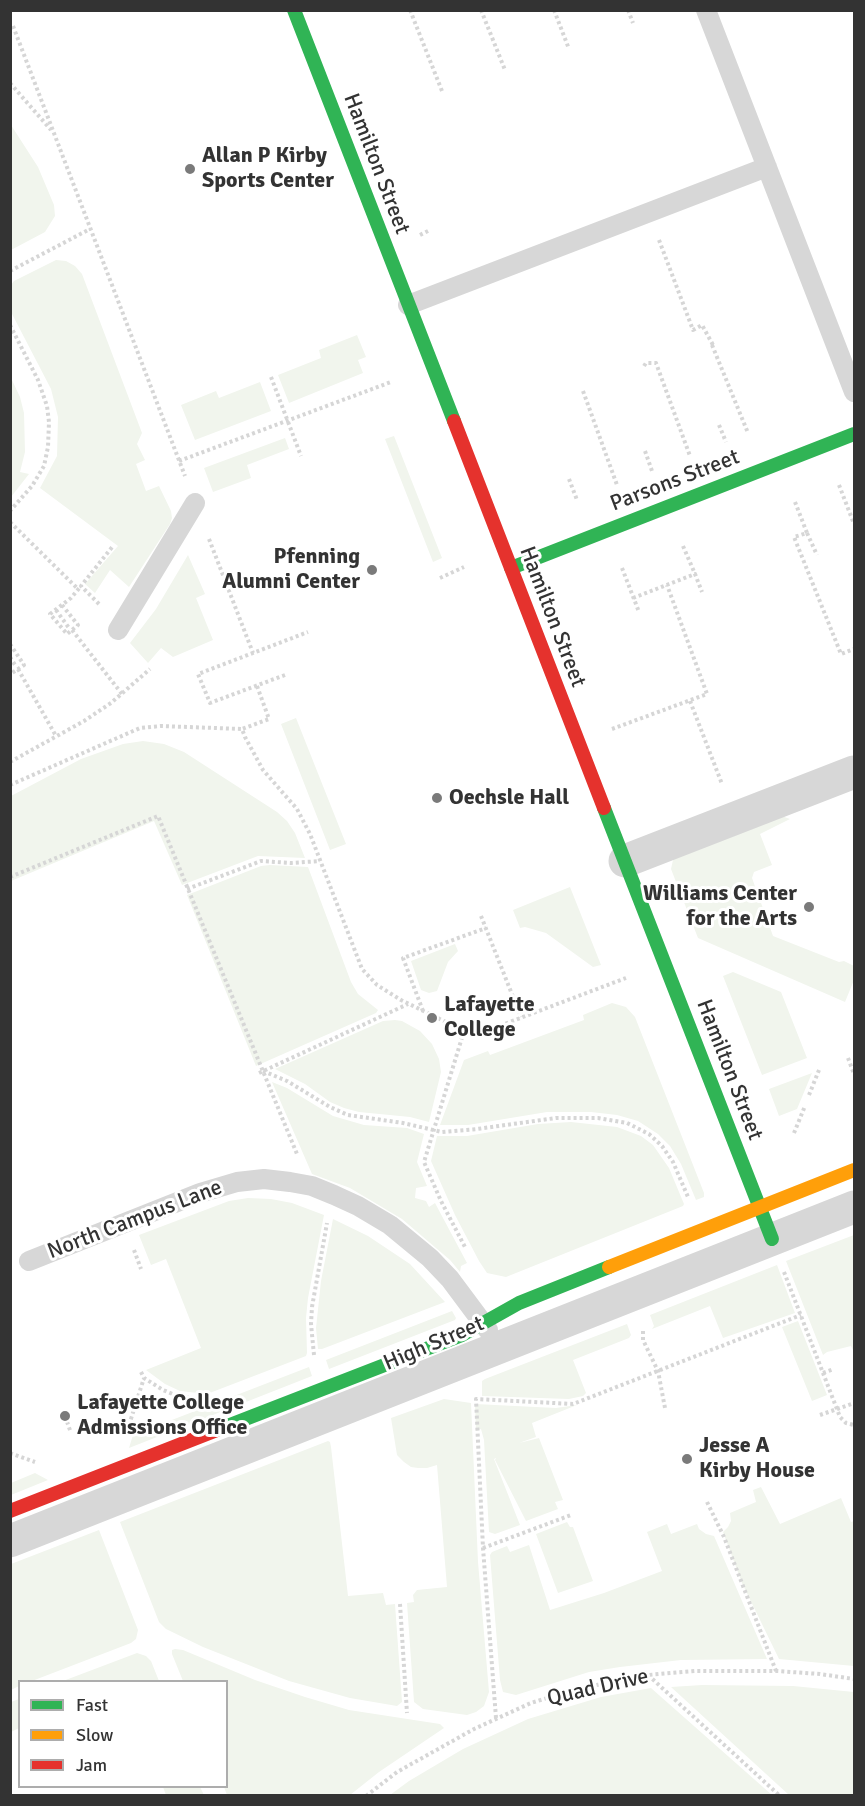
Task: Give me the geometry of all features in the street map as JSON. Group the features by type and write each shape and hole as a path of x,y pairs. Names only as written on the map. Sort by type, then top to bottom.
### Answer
{"street":[{"name":"Hamilton Street","path":"294,10 776,1251"},
{"name":"Parsons Street","path":"511,568 855,434"},
{"path":"625,861 855,772"},
{"name":"High Street","path":"10,1511 462,1335 491,1335 519,1303 855,1170"},
{"name":"High Street","path":"10,1541 491,1335 776,1251 855,1207"}],"lane":[{"path":"706,10 855,392"},
{"path":"408,305 767,167"},
{"path":"119,628 195,503"},
{"name":"North Campus Lane","path":"29,1261 200,1193 237,1182 264,1179 290,1182 312,1186 334,1195 390,1225 430,1258 450,1279 491,1335"}],"path":[{"path":"410,10 442,91"},
{"path":"481,10 505,70"},
{"path":"554,10 569,49"},
{"path":"628,10 633,23"},
{"path":"13,26 165,424"},
{"path":"10,83 54,134"},
{"path":"648,212 693,330 702,325 748,433"},
{"path":"10,271 90,229"},
{"path":"424,233 430,230"},
{"path":"10,325 38,380 49,422 48,447 44,466 32,486 10,511"},
{"path":"644,366 646,363 656,363 690,456"},
{"path":"271,377 301,456"},
{"path":"179,461 392,382"},
{"path":"583,392 617,484"},
{"path":"719,425 726,442"},
{"path":"645,451 652,471"},
{"path":"569,479 577,500"},
{"path":"838,484 854,524"},
{"path":"795,502 817,555"},
{"path":"10,522 119,628"},
{"path":"807,533 794,537 840,654 855,648"},
{"path":"62,605 78,625 67,634 50,614 80,588 113,546"},
{"path":"683,546 702,592"},
{"path":"214,550 253,653"},
{"path":"440,578 464,567"},
{"path":"622,568 639,612"},
{"path":"633,598 695,574"},
{"path":"618,727 707,694 667,585"},
{"path":"71,629 122,694"},
{"path":"285,675 210,703 198,674 308,632"},
{"path":"10,644 24,665 16,667 12,673 10,670"},
{"path":"10,657 56,736"},
{"path":"10,762 84,722 122,694 150,669"},
{"path":"10,785 140,728 161,726 242,729 269,719 257,686"},
{"path":"690,701 736,818"},
{"path":"242,729 263,770 297,809 310,834 362,969 377,985 464,1031 486,1031 626,978"},
{"path":"10,877 158,816 261,1072 300,1162"},
{"path":"188,889 261,861 320,861"},
{"path":"481,916 521,1017"},
{"path":"423,1011 403,958 486,928"},
{"path":"261,1072 409,1003"},
{"path":"464,1031 424,1162 471,1259"},
{"path":"848,1058 855,1074"},
{"path":"809,1095 819,1070"},
{"path":"261,1072 287,1081 348,1115 433,1130 456,1132 556,1118 598,1118 627,1123 650,1134 662,1146 673,1162 688,1200"},
{"path":"794,1133 805,1106"},
{"path":"315,1359 311,1324 327,1226"},
{"path":"776,1251 840,1418 846,1423 855,1425"},
{"path":"496,1718 483,1548 477,1399 573,1404 801,1315"},
{"path":"643,1331 643,1340 658,1371 665,1408"},
{"path":"823,1373 834,1369"},
{"path":"141,1372 144,1378 175,1395 196,1400"},
{"path":"127,1432 144,1378"},
{"path":"819,1415 855,1403"},
{"path":"65,1416 71,1434"},
{"path":"10,1453 41,1465"},
{"path":"707,1502 724,1538 777,1671"},
{"path":"483,1548 571,1515"},
{"path":"400,1604 407,1713"},
{"name":"Quad Drive","path":"366,1796 397,1772 441,1746 531,1703 576,1689 648,1675 695,1671 777,1671 855,1679"},
{"path":"648,1675 780,1796"}],"shaded area":[{"path":"11,125 38,167 54,205 55,216 45,232 11,250"},
{"path":"56,260 66,261 82,274 142,433 137,444 145,460 136,464 146,491 159,486 172,518 129,587 110,570 95,593 85,584 118,546 40,488 57,456 58,417 51,389 11,312 11,285 14,281"},
{"path":"357,335 366,357 358,360 363,373 289,403 278,375 321,358 319,350"},
{"path":"11,378 20,397 24,413 25,452 20,472 29,474 11,497"},
{"path":"260,382 271,411 195,440 181,405 216,391 219,398"},
{"path":"394,436 442,558 433,562 385,439"},
{"path":"285,438 289,449 247,465 251,478 213,492 204,468"},
{"path":"188,555 205,594 196,598 213,640 173,657 161,648 148,663 130,643 156,609"},
{"path":"296,718 346,844 330,850 281,724"},
{"path":"143,741 164,744 184,752 277,812 295,833 305,858 258,856 182,885 154,821 11,881 11,796 81,759 123,744"},
{"path":"776,814 790,819 760,834 772,865 754,872 752,878 773,936 854,966 854,980 845,1002 698,938 671,869 677,854"},
{"path":"261,866 308,867 351,982 358,994 378,1010 376,1013 256,1066 187,895"},
{"path":"570,887 601,965 593,967 546,933 525,927 520,928 513,910"},
{"path":"455,944 458,951 448,962 437,991 429,993 421,990 411,961"},
{"path":"733,972 781,992 807,1058 762,1075 723,976"},
{"path":"612,1003 626,1007 635,1017 704,1197 696,1200 681,1164 670,1146 658,1134 638,1121 617,1115 591,1112 547,1112 468,1125 440,1125 464,1060 488,1051 490,1055 584,1020 583,1015"},
{"path":"383,1021 402,1021 420,1031 432,1044 439,1059 441,1072 429,1122 410,1117 359,1112 344,1108 275,1069"},
{"path":"812,1073 797,1109 779,1116 769,1089"},
{"path":"272,1082 287,1088 333,1116 364,1125 407,1128 424,1134 417,1162 427,1186 416,1188 415,1198 426,1201 429,1207 435,1203 467,1263 461,1266 460,1272 450,1260 402,1219 350,1188 312,1174"},
{"path":"571,1122 617,1127 641,1136 653,1145 669,1168 683,1206 506,1277 487,1273 455,1215 431,1161 437,1136 467,1136 538,1124"},
{"path":"248,1198 292,1203 324,1215 308,1298 306,1356 207,1394 180,1391 165,1384 146,1370 201,1348 166,1259 151,1265 139,1235 229,1201"},
{"path":"333,1219 368,1236 410,1264 445,1302 318,1349 316,1328 321,1281"},
{"path":"854,1235 854,1352 851,1346 823,1355 786,1261"},
{"path":"777,1265 795,1313 723,1338 710,1306 652,1329 654,1326 650,1315"},
{"path":"452,1311 455,1320 329,1369 326,1360"},
{"path":"798,1321 827,1395 812,1401 782,1327"},
{"path":"627,1324 631,1335 629,1338 573,1360 586,1393 583,1396 569,1399 482,1396 482,1381 485,1379"},
{"path":"309,1367 312,1376 129,1448 133,1435"},
{"path":"444,1399 471,1403 478,1562 489,1692 484,1706 467,1715 423,1709 414,1702 407,1603 414,1602 413,1595 417,1590 447,1587 437,1465 427,1468 411,1467 397,1455 391,1418"},
{"path":"475,1404 556,1408 577,1405 532,1423 536,1437 519,1443 539,1438 563,1500 555,1502 558,1509 526,1521 496,1458 494,1459 520,1525 495,1534 489,1532 484,1440 481,1429 476,1431"},
{"path":"328,1441 331,1447 348,1596 383,1593 386,1605 395,1604 402,1702 397,1706 350,1698 289,1681 203,1647 166,1629 159,1622 120,1522"},
{"path":"35,1473 48,1480 11,1495 11,1483"},
{"path":"761,1487 780,1524 841,1498 851,1522 854,1521 854,1666 779,1659 742,1583 723,1532 731,1521 730,1513 756,1502 753,1490"},
{"path":"567,1522 570,1527 573,1527 593,1581 558,1593 536,1534"},
{"path":"667,1524 671,1534 697,1524 699,1529 706,1534 714,1536 767,1659 681,1660 620,1667 589,1672 516,1695 503,1692 500,1680 490,1555 492,1552 507,1546 510,1552 529,1545 550,1610 662,1571 647,1532"},
{"path":"99,1530 138,1630 136,1639 131,1643 35,1680 18,1680 18,1686 11,1690 11,1564"},
{"path":"172,1650 183,1650 255,1680 349,1710 440,1724 444,1728 379,1772 350,1795 227,1795 224,1788 228,1788 228,1680 183,1680"},
{"path":"137,1653 146,1656 151,1661 159,1680 66,1680"},
{"path":"793,1686 854,1692 854,1795 789,1795 671,1687"},
{"path":"651,1688 772,1795 390,1795 463,1749 528,1719 601,1697"},
{"path":"18,1699 18,1728 11,1732 11,1702"},
{"path":"163,1788 200,1788 204,1795 166,1795"}],"traffic: fast":[{"path":"294,10 454,421"},
{"path":"511,568 854,434"},
{"path":"604,808 772,1239"},
{"path":"217,1430 462,1335 519,1303 609,1267"}],"traffic: slow":[{"path":"609,1267 854,1170"}],"traffic: jam":[{"path":"454,421 604,808"},
{"path":"10,1511 217,1430"}],"place":[{"name":"Allan P Kirby Sports Center","path":"190,169"},
{"name":"Pfenning Alumni Center","path":"372,570"},
{"name":"Oechsle Hall","path":"437,798"},
{"name":"Williams Center for the Arts","path":"809,907"},
{"name":"Lafayette College","path":"432,1018"},
{"name":"Lafayette College Admissions Office","path":"65,1416"},
{"name":"Jesse A Kirby House","path":"687,1459"}]}
